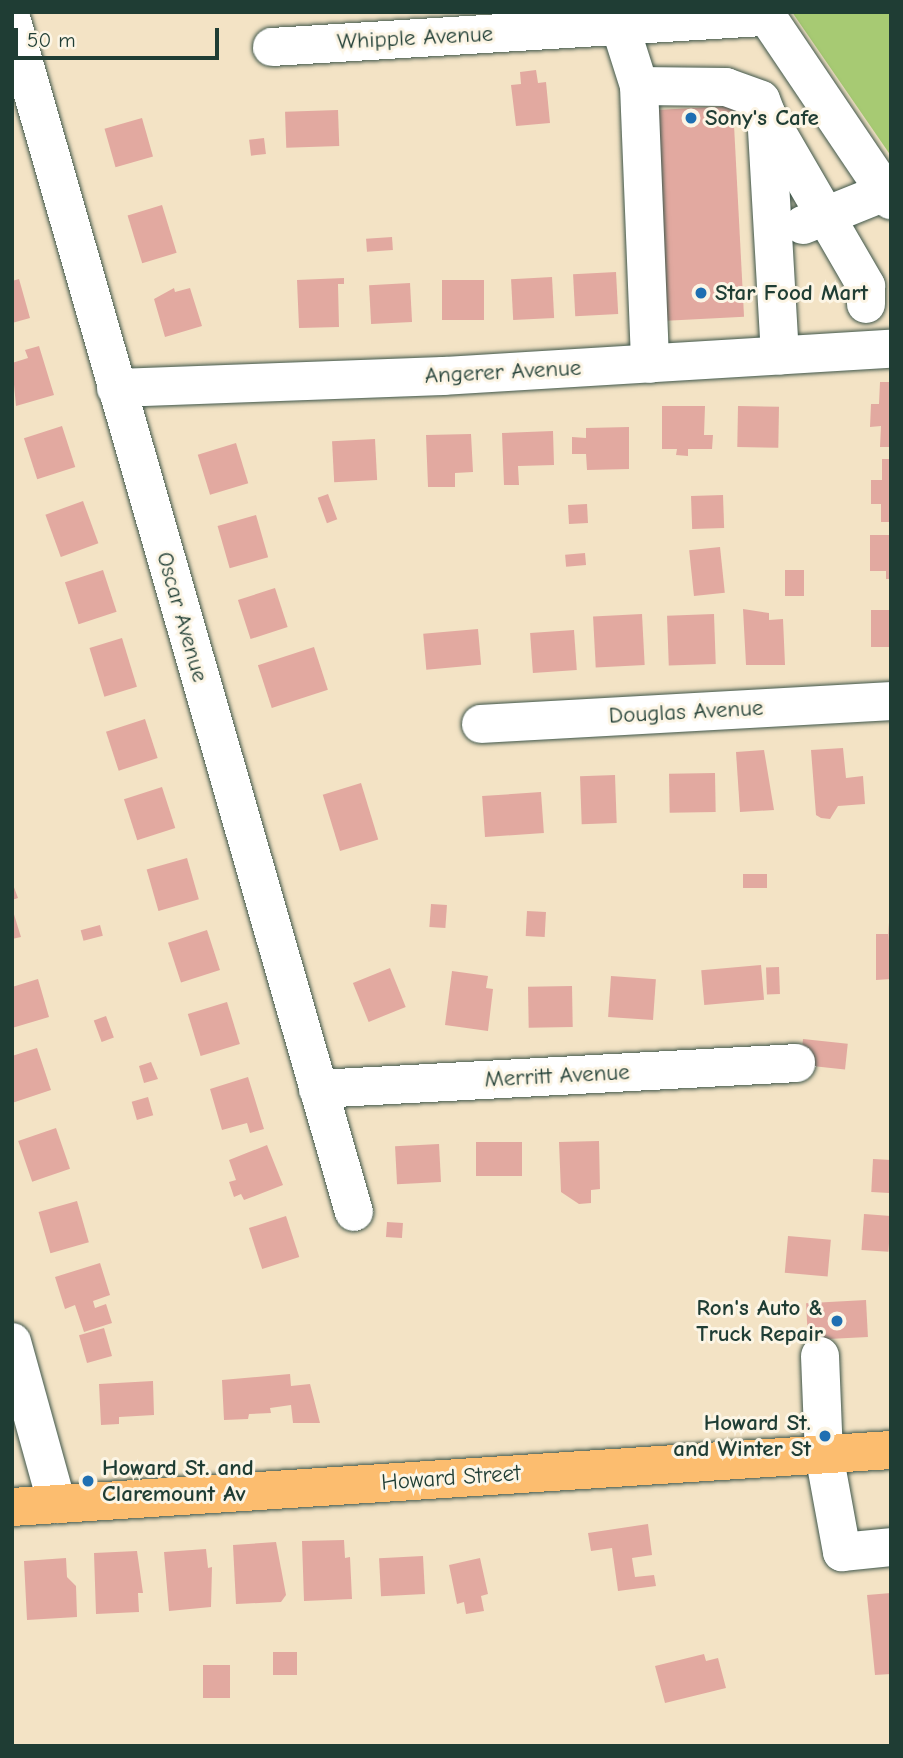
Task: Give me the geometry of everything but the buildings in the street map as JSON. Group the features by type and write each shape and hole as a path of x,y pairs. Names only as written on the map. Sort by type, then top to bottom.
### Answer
{"main road":[{"name":"Howard Street","path":"12,1507 891,1450"}],"street":[{"name":"Whipple Avenue","path":"272,47 765,15"},
{"path":"765,15 888,196 774,234"},
{"name":"Oscar Avenue","path":"12,21 354,1212"},
{"path":"620,26 639,86 650,364"},
{"path":"639,86 726,87 761,100 866,286 866,304"},
{"path":"766,113 780,356"},
{"name":"Angerer Avenue","path":"116,388 650,364 891,349"},
{"name":"Douglas Avenue","path":"481,724 891,701"},
{"name":"Merritt Avenue","path":"318,1089 796,1063"},
{"path":"12,1342 57,1504"},
{"path":"820,1356 824,1454 842,1552 891,1547"}],"green space":[{"path":"792,12 891,12 891,156"}],"place":[{"name":"Sony's Cafe","path":"691,118"},
{"name":"Star Food Mart","path":"701,293"},
{"name":"Ron's Auto & Truck Repair","path":"837,1321"},
{"name":"Howard St. and Winter St","path":"825,1436"},
{"name":"Howard St. and Claremount Av","path":"88,1481"}]}
